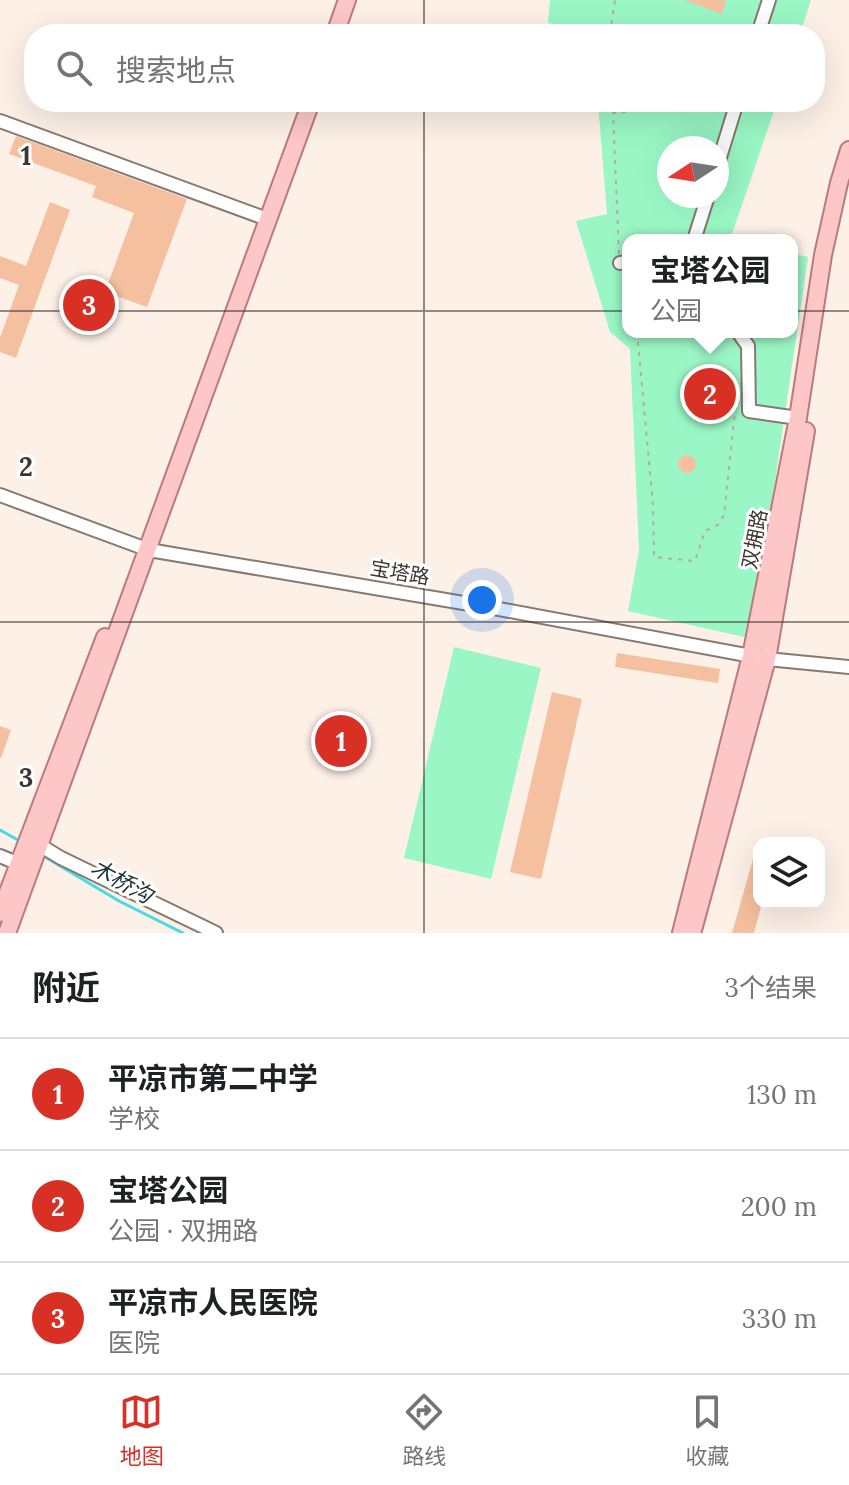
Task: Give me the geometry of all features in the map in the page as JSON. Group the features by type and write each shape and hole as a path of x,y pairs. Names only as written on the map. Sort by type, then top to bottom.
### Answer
{"main road":[{"path":"328,24 336,0"},
{"path":"339,24 347,0"},
{"path":"217,350 295,112"},
{"path":"7,933 25,866 307,112"},
{"name":"双拥路","path":"681,933 759,657 823,255 849,150"},
{"name":"双拥路","path":"692,933 759,657 849,185"},
{"path":"0,913 25,866"}],"street":[{"path":"761,24 769,0"},
{"path":"727,136 734,112"},
{"path":"0,121 259,216"},
{"path":"696,234 704,208"},
{"path":"742,338 748,346 749,411 798,418"},
{"name":"宝塔路","path":"0,495 144,548 759,657 849,667"},
{"path":"34,842 216,933"},
{"path":"0,856 25,866"}],"path":[{"path":"611,24 615,0"},
{"path":"622,236 613,113 625,112"},
{"path":"638,338 653,505 654,557 695,561 705,531 718,525 724,515 738,381"}],"green space":[{"path":"550,0 811,0 803,24 548,23"},
{"path":"599,112 774,112 732,234 622,234 622,338 796,338 759,590 752,623 744,637 628,611 639,550 630,349 610,332 576,221 607,214"},
{"path":"798,254 808,257 798,325"},
{"path":"454,647 541,668 491,879 404,858"}],"building":[{"path":"684,0 726,0 722,14"},
{"path":"16,136 187,199 147,307 105,292 134,213 92,197 96,186 9,154"},
{"path":"50,202 70,210 16,358 0,352 0,338 19,285 0,278 0,256 26,266"},
{"path":"687,455 696,464 687,473 678,464"},
{"path":"617,653 720,669 718,683 615,667"},
{"path":"552,692 582,699 541,879 510,872"},
{"path":"0,726 11,730 1,758 0,758"},
{"path":"753,859 753,909 760,909 754,933 732,933"}],"waterway":[{"name":"木桥沟","path":"0,830 18,840"},
{"name":"木桥沟","path":"45,857 119,901 183,933"}],"place":[{"name":"平凉市人民医院","path":"89,305"},
{"name":"宝塔公园","path":"710,394"},
{"name":"平凉市第二中学","path":"341,741"}]}
